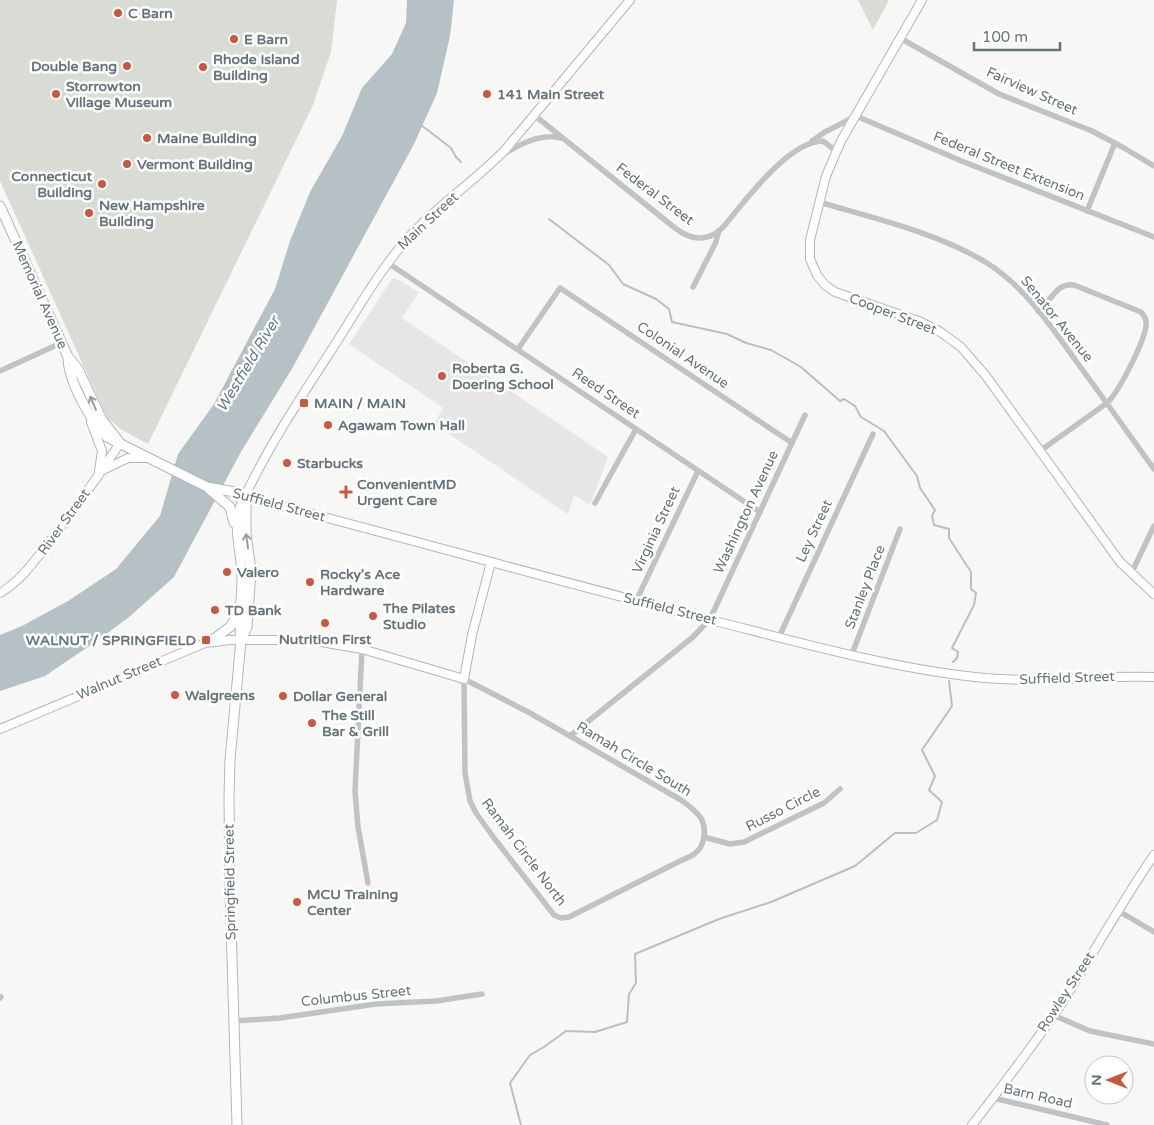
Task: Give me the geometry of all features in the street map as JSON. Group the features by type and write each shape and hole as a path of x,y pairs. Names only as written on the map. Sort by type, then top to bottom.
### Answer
{"main road":[{"name":"Main Street","path":"246,494 287,419 387,264 418,227 495,159 630,0"},
{"name":"Cooper Street","path":"922,0 836,151 826,176 811,232 809,252 812,266 823,283 840,294 928,324 956,342 982,371 1116,556 1131,574 1154,594"},
{"name":"Memorial Avenue","path":"0,206 68,357 78,369 102,420 120,443"},
{"name":"Memorial Avenue","path":"68,357 69,369 85,409 107,437 196,481"},
{"path":"85,409 101,447 101,472"},
{"name":"River Street","path":"0,594 20,579 28,569 72,512 120,443"},
{"path":"101,472 128,458 149,458"},
{"name":"Suffield Street","path":"196,481 224,495 246,494 263,501 636,601 778,637 949,674 998,680 1154,677"},
{"name":"Springfield Street","path":"237,1125 229,798 230,760 241,640 239,626 242,564 237,538 240,507 246,494"},
{"name":"Springfield Street","path":"241,640 247,627 252,570 246,534 246,494"},
{"path":"224,495 233,514 237,538"},
{"path":"464,679 472,634 491,562"},
{"path":"211,642 234,623 240,610"},
{"name":"Walnut Street","path":"0,728 211,642 309,640 362,649 464,679"},
{"name":"Rowley Street","path":"972,1125 1053,1015 1154,855"}],"street":[{"name":"Fairview Street","path":"900,38 1005,97 1074,124 1115,143 1154,166"},
{"name":"Federal Street","path":"534,115 683,233 693,237 704,238 719,231"},
{"path":"693,288 715,244 719,231 773,169 825,132 856,116"},
{"name":"Federal Street Extension","path":"856,116 1154,238"},
{"path":"495,159 537,138 549,136 563,138"},
{"path":"805,146 823,141 836,151"},
{"path":"1087,211 1115,143"},
{"name":"Senator Avenue","path":"819,202 929,236 965,250 1005,276 1038,311 1154,469"},
{"name":"Reed Street","path":"387,264 518,349 760,512"},
{"path":"1038,311 1048,304 1058,289 1072,284 1132,307 1143,314 1146,324 1143,336 1118,391 1107,403 1040,451"},
{"name":"Colonial Avenue","path":"518,349 560,288 792,443"},
{"path":"0,370 61,343"},
{"name":"Washington Avenue","path":"570,736 693,637 710,619 805,415"},
{"path":"595,502 636,429"},
{"name":"Ley Street","path":"778,637 873,434"},
{"name":"Virginia Street","path":"636,601 698,471"},
{"path":"1131,574 1154,526"},
{"name":"Stanley Place","path":"852,654 900,529"},
{"path":"362,649 355,791 358,827 368,883"},
{"name":"Ramah Circle South","path":"464,679 570,736 681,800 702,819 704,837"},
{"name":"Ramah Circle North","path":"464,679 465,773 470,800 476,813 554,914 561,918 569,917 695,854 701,847 704,837"},
{"name":"Russo Circle","path":"704,837 730,844 744,842 824,803 840,789"},
{"path":"1118,910 1154,932"},
{"name":"Columbus Street","path":"233,1020 280,1018 376,1004 436,1001 482,994"},
{"path":"1053,1015 1090,1031 1154,1044"},
{"name":"Barn Road","path":"993,1098 1107,1125"}],"shaded area":[{"path":"0,0 337,0 331,52 313,105 148,444 122,430 107,418 0,181"},
{"path":"858,0 889,0 873,30"},
{"name":"Roberta G. Doering School","path":"395,278 419,292 402,318 608,457 590,505 574,495 568,514 434,424 443,408 349,344 392,279"}],"water":[{"name":"Westfield River","path":"407,0 454,0 450,36 437,93 414,144 293,367 242,450 174,577 129,617 45,676 0,691 0,635 22,626 68,601 116,569 160,516 178,454 214,404 275,289 290,241 310,192 342,136 362,88 392,54 406,23"}],"waterway":[{"path":"421,125 451,148 461,162"},
{"path":"549,219 609,265 623,284 656,299 669,309 672,322 727,334 746,343 771,350 801,367 840,401 844,399 855,406 861,417 884,431 917,476 920,488 935,510 932,516 934,525 949,529 949,538 971,572 971,589 976,593 974,605 952,648 958,652 957,658 953,662"},
{"path":"521,1125 510,1083 530,1055 566,1031 595,1032 627,1022 629,994 636,983 635,954 719,919 771,902 855,866 895,833 916,833 937,820 942,802 929,790 935,776 922,750 952,706 949,681"}],"place":[{"name":"C Barn","path":"118,13"},
{"name":"E Barn","path":"234,39"},
{"name":"Double Bang","path":"127,66"},
{"name":"Rhode Island Building","path":"203,67"},
{"name":"Storrowton Village Museum","path":"56,94"},
{"name":"141 Main Street","path":"487,94"},
{"name":"Maine Building","path":"147,138"},
{"name":"Vermont Building","path":"127,164"},
{"name":"Connecticut Building","path":"102,184"},
{"name":"New Hampshire Building","path":"89,213"},
{"name":"Roberta G. Doering School","path":"442,376"},
{"name":"MAIN / MAIN","path":"304,403"},
{"name":"Agawam Town Hall","path":"328,425"},
{"name":"Starbucks","path":"287,463"},
{"name":"ConvenientMD Urgent Care","path":"346,492"},
{"name":"Valero","path":"227,572"},
{"name":"Rocky's Ace Hardware","path":"310,582"},
{"name":"TD Bank","path":"215,610"},
{"name":"The Pilates Studio","path":"373,616"},
{"name":"Nutrition First","path":"325,623"},
{"name":"WALNUT / SPRINGFIELD","path":"206,640"},
{"name":"Walgreens","path":"175,695"},
{"name":"Dollar General","path":"283,696"},
{"name":"The Still Bar & Grill","path":"312,723"},
{"name":"MCU Training Center","path":"297,902"}]}
